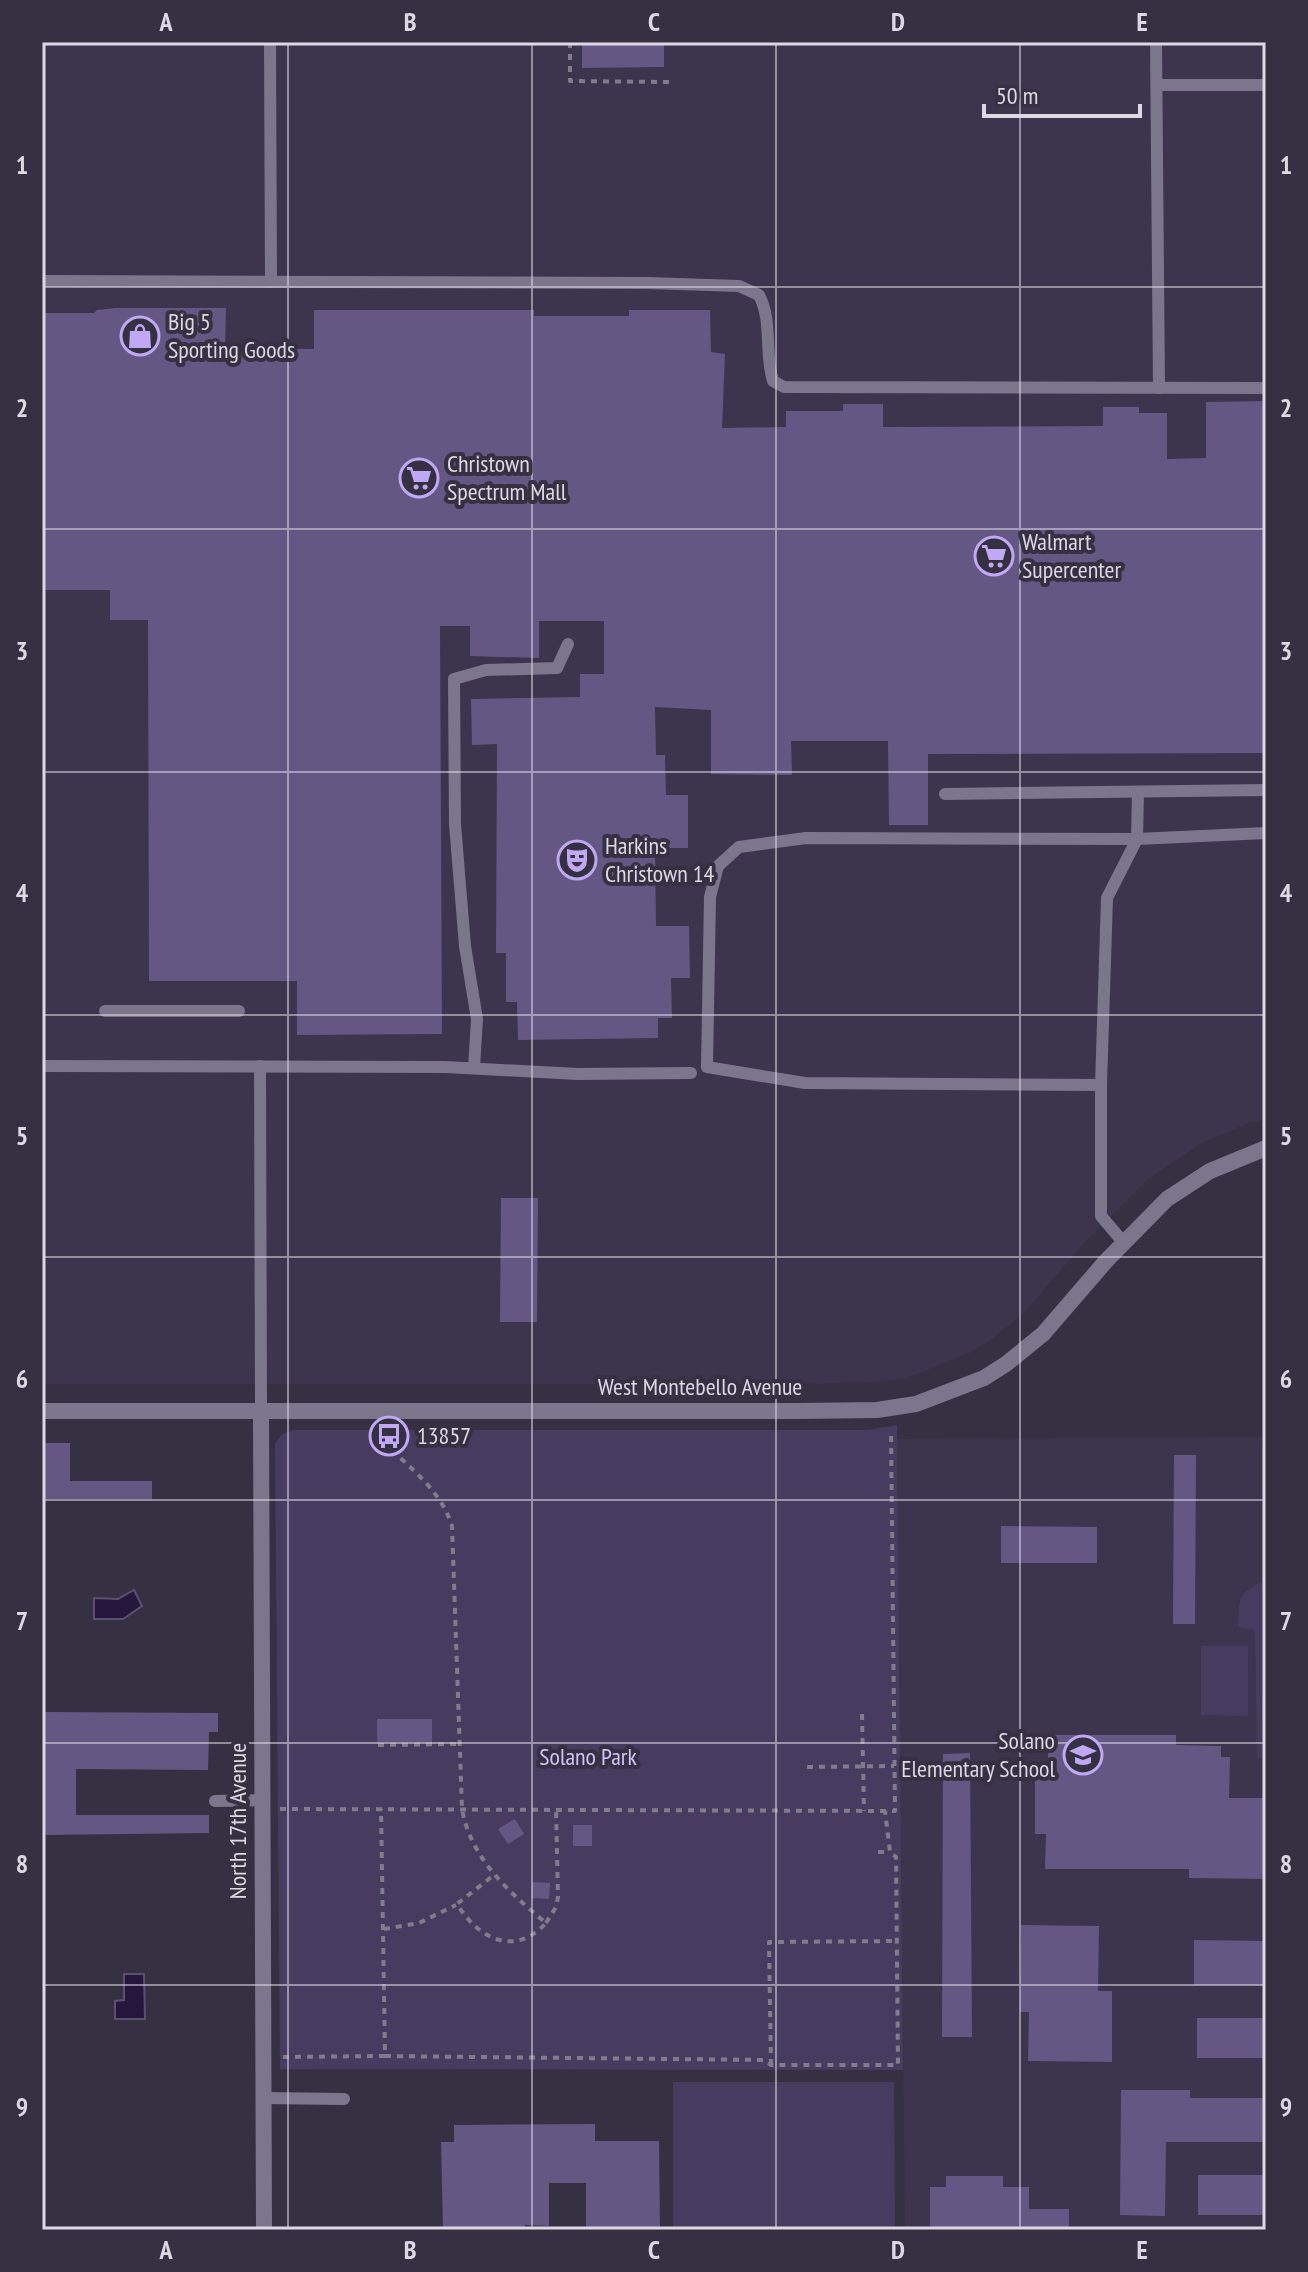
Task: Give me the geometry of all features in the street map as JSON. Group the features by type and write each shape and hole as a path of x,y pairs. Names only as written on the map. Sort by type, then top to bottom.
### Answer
{"street":[{"name":"West Montebello Avenue","path":"42,1411 799,1411 877,1410 916,1404 984,1378 1006,1364 1043,1334 1167,1199 1189,1183 1236,1158 1266,1148"},
{"name":"North 17th Avenue","path":"261,1411 264,2230"}],"lane":[{"path":"270,42 271,282"},
{"path":"1156,42 1159,388"},
{"path":"1157,85 1266,85"},
{"path":"42,281 739,286 750,288 759,295 766,308 769,369 773,381 784,387 1266,388"},
{"path":"474,1068 477,1019 465,946 455,824 454,679 486,670 557,668 568,644"},
{"path":"945,794 1266,790"},
{"path":"1124,1243 1101,1216 1101,1085 1107,898 1137,839 1138,792"},
{"path":"1101,1085 805,1083 707,1067 710,897 718,866 739,847 793,840 1137,839 1266,833"},
{"path":"105,1011 239,1011"},
{"path":"42,1066 474,1068 578,1074 691,1073"},
{"path":"260,1066 261,1411"},
{"path":"215,1801 262,1800"},
{"path":"263,2098 344,2099"}],"path":[{"path":"570,42 570,81 669,82"},
{"path":"280,1809 895,1811 891,1430"},
{"path":"375,1433 425,1480 444,1505 452,1526 465,1827 494,1875 546,1923"},
{"path":"862,1714 864,1811"},
{"path":"378,1745 460,1744"},
{"path":"807,1767 894,1766"},
{"path":"381,1809 385,2056"},
{"path":"457,1904 466,1919 480,1932 499,1940 525,1939 546,1923 558,1897 556,1809"},
{"path":"885,1811 890,1852"},
{"path":"283,2057 764,2060 771,2065 898,2065 896,1857 890,1852 878,1852"},
{"path":"384,1929 419,1923 457,1904 494,1875"},
{"path":"771,2065 769,1942 897,1941"}],"shaded area":[{"name":"Christown Spectrum Mall","path":"42,42 1266,42 1266,1119 1202,1143 1149,1178 1085,1242 1023,1314 971,1352 909,1377 874,1382 799,1384 42,1384"},
{"name":"Solano Elementary School","path":"1266,1437 1266,2230 905,2230 897,1439"},
{"path":"134,1590 142,1606 123,1619 94,1619 94,1598 118,1599"},
{"path":"124,1974 144,1974 145,2019 115,2019 115,2001 124,2000"}],"green space":[{"name":"Solano Park","path":"897,1425 903,2070 280,2069 275,1444 282,1434 293,1430 868,1430"},
{"path":"1266,1445 1266,1758 1257,1758 1255,1630 1238,1627 1241,1599 1248,1590 1262,1582 1262,1446"},
{"path":"1201,1646 1248,1646 1248,1716 1201,1715"},
{"path":"673,2082 894,2082 895,2230 673,2230"}],"building":[{"path":"582,42 664,42 664,67 582,68"},
{"path":"116,308 226,308 225,351 314,349 314,310 534,310 534,316 629,316 629,310 710,310 711,352 725,354 722,428 786,427 786,411 843,411 843,404 883,404 883,427 1103,426 1103,407 1139,407 1139,413 1167,413 1167,459 1206,458 1206,402 1266,401 1266,753 928,754 928,825 889,825 888,741 791,741 792,775 711,774 711,710 655,707 656,755 665,755 666,795 688,795 688,848 655,848 656,926 689,926 690,978 671,978 672,1018 658,1018 658,1038 518,1040 517,1002 506,1002 506,953 496,953 497,744 472,745 471,699 580,697 580,674 604,674 604,621 539,621 539,658 470,656 470,626 440,626 442,1034 297,1035 297,981 149,981 148,620 110,620 110,590 42,590 42,313 94,313"},
{"path":"501,1198 538,1198 537,1322 500,1322"},
{"path":"42,1443 70,1443 70,1481 152,1481 152,1499 42,1499"},
{"path":"1174,1455 1196,1455 1195,1624 1173,1624"},
{"path":"1001,1526 1097,1527 1097,1563 1001,1563"},
{"path":"42,1712 218,1713 218,1732 209,1732 208,1770 76,1769 76,1815 209,1815 209,1833 42,1835"},
{"path":"377,1719 432,1719 432,1742 377,1742"},
{"path":"1048,1735 1176,1735 1176,1745 1221,1746 1221,1757 1230,1757 1229,1798 1266,1798 1266,1879 1189,1878 1189,1869 1045,1869 1046,1834 1035,1834 1035,1772 1048,1772"},
{"path":"970,1753 972,2037 942,2037 943,1754"},
{"path":"515,1819 524,1834 508,1844 498,1829"},
{"path":"573,1825 592,1825 592,1846 573,1846"},
{"path":"532,1882 550,1883 549,1899 531,1898"},
{"path":"1021,1925 1099,1926 1098,1991 1112,1991 1112,2062 1028,2061 1029,2012 1020,2012"},
{"path":"1194,1940 1266,1941 1266,1985 1194,1985"},
{"path":"1197,2018 1266,2018 1266,2058 1197,2058"},
{"path":"1121,2090 1190,2090 1190,2098 1266,2098 1266,2142 1166,2142 1165,2216 1120,2215"},
{"path":"595,2124 595,2141 659,2141 660,2230 586,2230 586,2183 549,2183 549,2226 525,2225 525,2230 443,2230 441,2142 454,2142 454,2125"},
{"path":"1198,2175 1266,2175 1266,2215 1198,2215"},
{"path":"946,2176 1003,2176 1003,2187 1029,2187 1029,2209 1069,2209 1069,2230 930,2230 930,2187 946,2187"}],"place":[{"name":"Big 5 Sporting Goods","path":"140,336"},
{"name":"Christown Spectrum Mall","path":"419,478"},
{"name":"Walmart Supercenter","path":"994,556"},
{"name":"Harkins Christown 14","path":"577,860"},
{"name":"13857","path":"389,1436"},
{"name":"Solano Elementary School","path":"1083,1755"}]}
